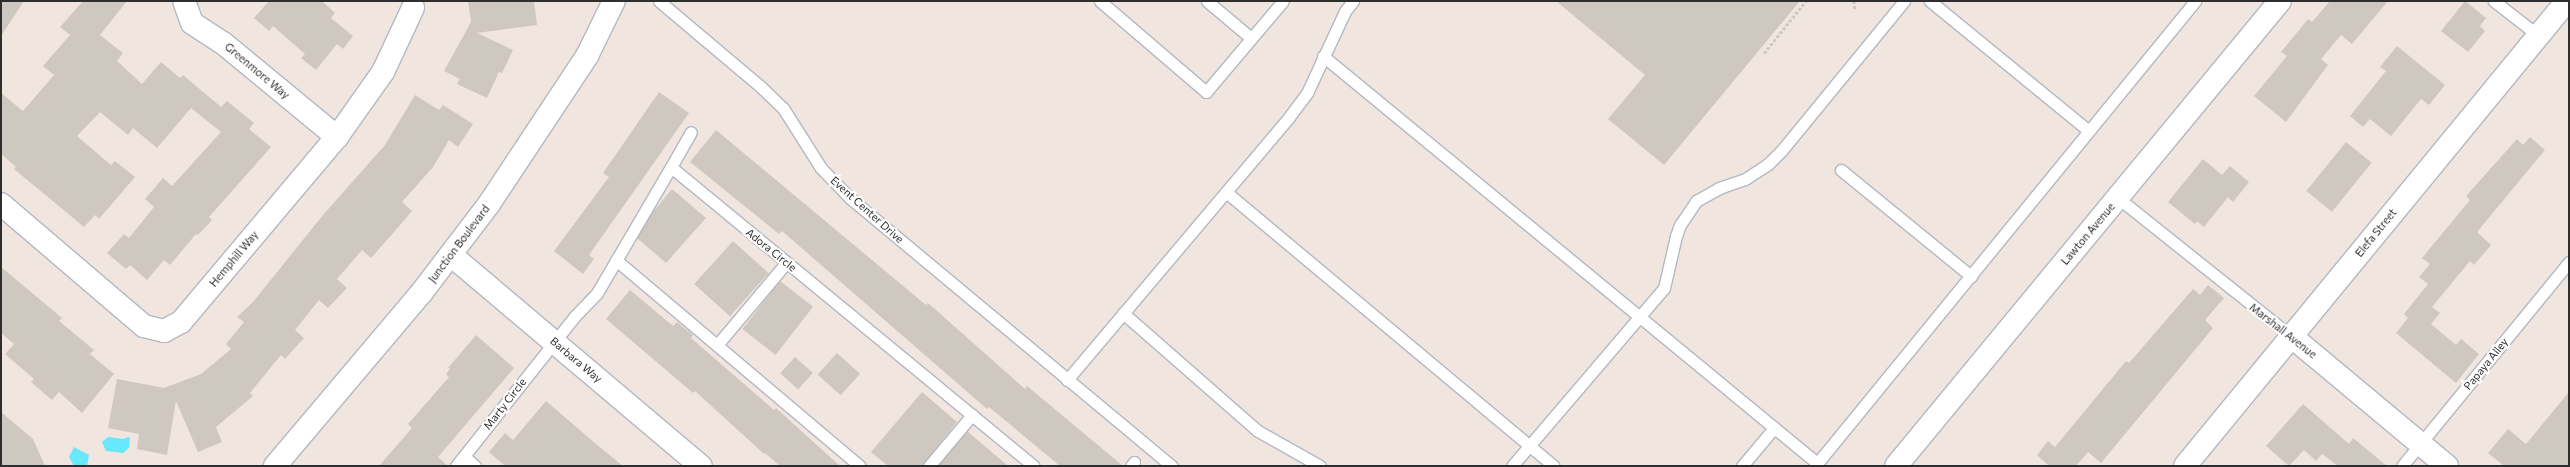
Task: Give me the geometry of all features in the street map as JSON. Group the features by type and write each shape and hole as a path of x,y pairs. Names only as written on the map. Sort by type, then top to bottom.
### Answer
{"street":[{"name":"Greenmore Way","path":"184,1 192,23 223,43 336,137"},
{"name":"Junction Boulevard","path":"274,466 451,255 489,204 587,56 614,1"},
{"name":"Lawton Avenue","path":"1896,466 2280,1"},
{"name":"Elefa Street","path":"2185,466 2539,36 2566,7"},
{"name":"Hemphill Way","path":"1,204 144,326 164,331 181,322 336,137 383,72 413,8"},
{"name":"Barbara Way","path":"451,255 701,466"},
{"name":"Marshall Avenue","path":"2291,336 2447,466"}],"lane":[{"name":"Event Center Drive","path":"659,1 761,87 782,108 821,168 850,198 1172,466"},
{"path":"1100,1 1206,92 1283,1"},
{"path":"1207,1 1251,38"},
{"path":"1071,383 1123,314 1289,117 1307,92 1345,11 1353,1"},
{"path":"1512,466 1664,288 1680,225 1696,201 1719,188 1758,172 1773,160 1904,1"},
{"path":"1930,1 2089,131"},
{"path":"1323,56 1774,428 1816,465 2195,1"},
{"path":"2494,1 2539,36"},
{"path":"555,342 597,293 691,132"},
{"name":"Adora Circle","path":"671,167 1034,466"},
{"path":"1842,170 1971,276"},
{"path":"1226,192 1554,466"},
{"name":"Marshall Avenue","path":"2118,198 2291,336"},
{"path":"616,260 860,466"},
{"name":"Papaya Alley","path":"2402,466 2569,262"},
{"path":"717,345 786,263"},
{"path":"1123,314 1258,431 1320,466"},
{"name":"Marty Circle","path":"456,466 555,342"},
{"path":"929,466 972,415"},
{"path":"1742,466 1774,428"},
{"path":"464,456 475,466"}],"path":[{"path":"1764,52 1806,1"},
{"path":"1854,1 1855,9"}],"water":[{"path":"108,437 123,439 128,437 130,438 129,448 123,453 106,451 102,442"},
{"path":"74,447 89,455 87,466 74,466 69,457"}],"building":[{"path":"1,1 24,1 1,36"},
{"path":"83,1 127,1 100,35 123,53 117,61 142,84 161,62 180,78 183,75 221,107 227,101 254,123 249,129 271,147 209,217 212,220 198,235 196,234 170,265 164,260 147,280 130,265 126,269 107,253 124,234 129,238 154,207 145,199 163,178 172,186 221,132 191,108 157,148 133,128 128,135 100,112 77,136 111,165 115,161 135,177 99,219 95,215 84,227 14,169 16,167 1,154 1,93 23,111 54,75 43,66 70,35 60,27"},
{"path":"269,1 322,1 335,13 331,18 353,36 343,49 337,44 316,70 301,58 305,54 273,26 269,31 254,18"},
{"path":"468,1 534,1 537,25 477,33 513,50 502,73 499,72 487,98 457,84 460,79 444,71 471,22"},
{"path":"1556,1 1800,1 1664,165 1608,119 1645,75"},
{"path":"2330,1 2388,1 2352,44 2341,35 2321,59 2328,65 2286,122 2254,96 2287,56 2281,52 2308,19 2312,22"},
{"path":"2465,1 2486,18 2480,26 2485,31 2468,52 2441,31"},
{"path":"2397,46 2445,85 2429,105 2421,99 2391,136 2370,119 2363,127 2350,116 2386,71 2380,67"},
{"path":"659,92 689,113 589,255 594,259 583,274 554,251 609,177 603,173"},
{"path":"415,95 439,110 443,105 473,124 458,147 449,140 433,167 402,202 412,211 394,232 371,258 362,250 337,279 347,288 328,308 319,300 295,330 304,338 285,359 281,355 250,393 253,396 216,427 222,442 198,452 176,401 167,455 137,449 139,434 108,428 117,379 164,388 201,374 231,349 226,344 244,322 237,317 253,302 323,215 385,145"},
{"path":"716,130 926,305 928,303 1025,389 1027,386 1123,466 1060,466 989,407 987,409 782,231 779,234 690,162"},
{"path":"2530,137 2545,150 2477,232 2491,245 2474,265 2470,261 2432,307 2440,313 2431,324 2456,345 2461,339 2479,354 2456,383 2396,333 2408,318 2404,314 2428,284 2419,277 2430,264 2422,258 2470,200 2466,196 2517,139 2523,145"},
{"path":"2346,142 2372,163 2332,212 2306,191"},
{"path":"2203,159 2222,175 2230,166 2249,182 2233,202 2228,197 2204,227 2197,221 2195,224 2168,202"},
{"path":"672,189 706,218 666,263 637,238 653,212"},
{"path":"733,241 769,273 730,316 694,284"},
{"path":"1,267 62,318 59,321 94,350 90,354 114,374 82,413 59,392 52,400 31,382 34,379 5,354 14,344 1,333"},
{"path":"780,281 813,307 776,355 742,329"},
{"path":"2208,285 2224,298 2205,320 2213,328 2101,463 2088,452 2076,466 2049,466 2037,455 2048,441 2055,447 2126,361 2129,363 2193,289 2200,295"},
{"path":"630,290 673,326 677,322 693,335 691,338 774,410 776,408 840,466 780,466 765,453 764,454 695,391 693,393 606,319"},
{"path":"476,335 514,368 438,457 448,466 379,466 412,428 408,424 449,377 446,374 450,369 448,368"},
{"path":"837,353 860,374 841,395 818,375"},
{"path":"795,357 813,373 798,389 780,373"},
{"path":"922,392 957,422 922,466 888,466 871,452"},
{"path":"2569,392 2569,466 2504,466 2488,453 2508,429 2526,444"},
{"path":"546,401 623,466 505,466 489,452 505,433 513,440"},
{"path":"2303,404 2349,444 2353,438 2387,466 2338,466 2322,454 2316,461 2304,450 2289,466 2266,446"},
{"path":"1,412 33,439 45,466 1,466"},
{"path":"967,431 1008,466 938,466"}]}
